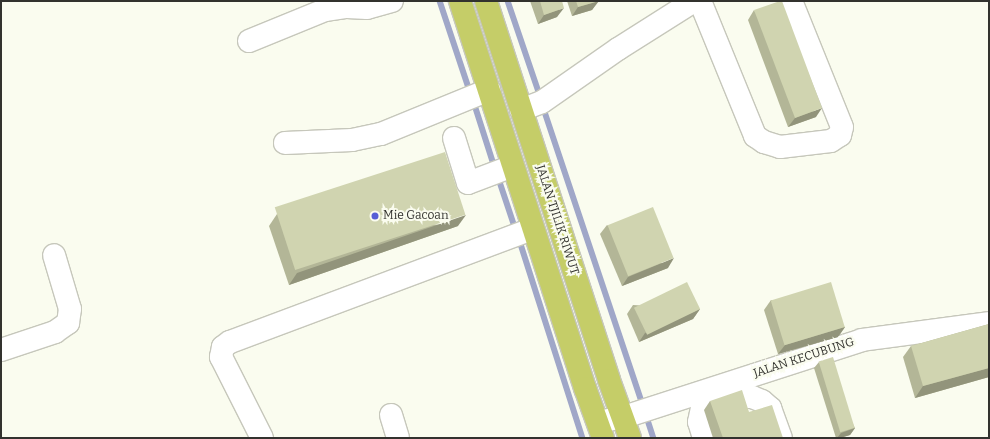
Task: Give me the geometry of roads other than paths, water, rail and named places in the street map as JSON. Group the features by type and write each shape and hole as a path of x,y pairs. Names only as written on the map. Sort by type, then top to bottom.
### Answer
{"highway":[{"name":"JALAN TJILIK RIWUT","path":"460,1 533,229 600,430"},
{"name":"JALAN TJILIK RIWUT","path":"486,1 609,380 624,417 630,438"}],"street":[{"path":"249,41 324,10 347,6 367,8 392,1"},
{"path":"521,110 542,102 618,49 694,1"},
{"path":"700,1 755,136 764,142 780,147 831,141 840,135 842,127 791,1"},
{"path":"285,143 352,140 381,134 489,90"},
{"path":"454,138 466,176 511,160"},
{"path":"262,438 221,357 223,347 230,342 533,229"},
{"path":"1,350 55,332 68,323 70,309 54,256"},
{"name":"JALAN KECUBUNG","path":"600,430 624,417 862,340 989,323"},
{"path":"704,438 699,422 702,408 738,397 752,397 762,401 770,408 782,438"},
{"path":"391,415 398,438"}],"waterway":[{"path":"440,1 471,94"},
{"path":"508,1 541,98"},
{"path":"474,102 495,168"},
{"path":"543,106 643,405"},
{"path":"498,176 516,230"},
{"path":"519,238 583,438"},
{"path":"646,414 654,438"}],"place":[{"name":"Mie Gacoan","path":"375,216"}]}
